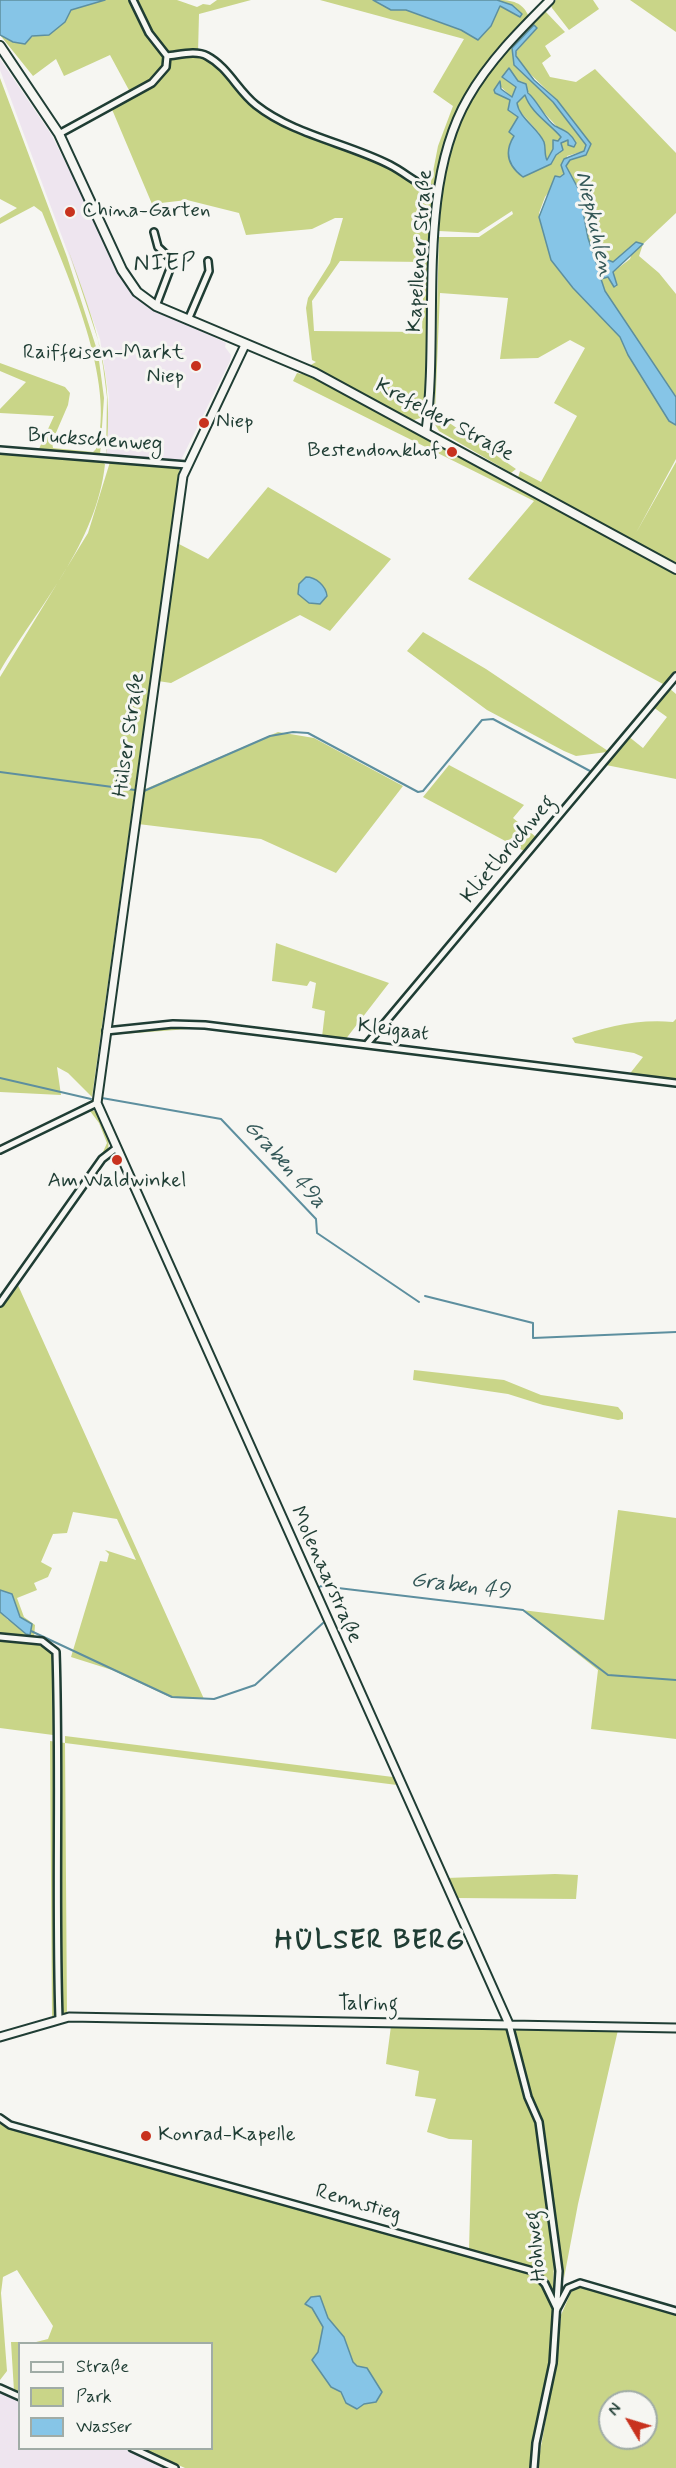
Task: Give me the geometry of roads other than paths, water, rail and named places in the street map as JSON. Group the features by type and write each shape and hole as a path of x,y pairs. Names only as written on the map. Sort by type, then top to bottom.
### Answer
{"main road":[{"name":"Krefelder Straße","path":"0,46 59,134 130,284 156,306 315,373 676,568"}],"street":[{"path":"59,134 152,83 166,67 167,56 149,33 134,0"},
{"name":"Kapellener Straße","path":"426,431 438,192 448,140 466,99 493,61 550,0"},
{"path":"167,56 190,53 205,55 216,62 254,104 273,117 345,144 391,165 438,192"},
{"path":"154,232 158,247 173,261 156,306"},
{"path":"188,320 209,271 208,261"},
{"name":"Hülser Straße","path":"111,1140 97,1103 183,476 245,345"},
{"name":"Bruckschenweg","path":"0,450 187,465"},
{"name":"Klietbruchweg","path":"367,1044 676,676"},
{"name":"Kleigaat","path":"106,1031 173,1024 205,1025 676,1083"},
{"path":"0,1150 97,1103"},
{"name":"Molenaarstraße","path":"111,1140 509,2024"},
{"path":"0,1303 102,1159 116,1149"},
{"path":"0,1638 42,1641 56,1652 59,1738 56,1930 59,2019"},
{"name":"Talring","path":"0,2037 59,2019 676,2028"},
{"name":"Hohlweg","path":"509,2024 528,2097 539,2122 559,2271 553,2363 536,2443 534,2468"},
{"name":"Rennstieg","path":"0,2118 10,2125 533,2271 545,2283 557,2308"},
{"path":"557,2308 568,2288 580,2283 676,2311"},
{"path":"0,2388 18,2396"},
{"path":"136,2450 175,2468"}],"water":[{"path":"0,0 105,0 71,10 65,22 49,35 32,36 25,44 13,42 0,35"},
{"path":"373,0 497,0 512,5 522,14 520,17 500,6 491,26 478,40 461,30 406,10 391,10"},
{"path":"534,25 537,28 516,51 516,56 534,80 557,100 591,144 586,155 570,160 566,166 579,190 588,238 600,274 605,269 601,261 603,258 613,262 636,242 643,244 613,272 617,285 614,287 608,277 601,279 605,291 676,397 676,425 669,421 628,355 620,337 573,288 551,260 539,217 555,176 560,177 564,174 561,165 564,159 584,151 586,145 553,102 514,65 512,48"},
{"path":"509,68 518,81 526,84 528,93 548,120 569,134 576,143 574,147 568,145 568,140 561,143 563,150 556,155 551,164 523,177 514,168 508,153 514,136 509,132 518,117 508,110 510,100 495,93 494,90 500,81 501,89 512,97 516,87 502,77","holes":["525,95 536,113 561,137 558,141 553,140 553,149 547,160 545,144 518,108 517,103"]},
{"path":"306,577 317,580 325,589 327,596 320,604 309,603 298,594 299,584"},
{"path":"0,1590 12,1594 20,1617 32,1624 30,1635 0,1612"},
{"path":"320,2296 328,2318 344,2337 353,2362 357,2366 367,2368 382,2392 376,2402 364,2404 357,2409 346,2403 341,2392 331,2387 312,2360 318,2352 323,2327 312,2308 305,2304 311,2297"}],"waterway":[{"path":"144,791 270,736 293,732 308,733 418,792 423,791 482,720 493,719 590,771"},
{"path":"0,772 135,790"},
{"name":"Graben 49a","path":"0,1078 91,1099"},
{"name":"Graben 49a","path":"102,1098 221,1119 316,1219 317,1233 419,1302"},
{"name":"Graben 49a","path":"425,1296 533,1323 533,1338 676,1332"},
{"name":"Graben 49","path":"328,1611 318,1588 321,1586 523,1610 608,1675 676,1680"},
{"name":"Graben 49","path":"31,1631 172,1697 214,1699 255,1685 323,1623"}],"place":[{"name":"China-Garten","path":"70,212"},
{"name":"Raiffeisen-Markt Niep","path":"196,366"},
{"name":"Niep","path":"204,423"},
{"name":"Bestendonkhof","path":"452,452"},
{"name":"Am Waldwinkel","path":"117,1160"},
{"name":"Konrad-Kapelle","path":"146,2136"}],"district":[{"name":"NIEP","path":"165,265"},
{"name":"HÜLSER BERG","path":"370,1942"}],"water label":[{"name":"Niepkuhlen","path":"593,224"}]}
